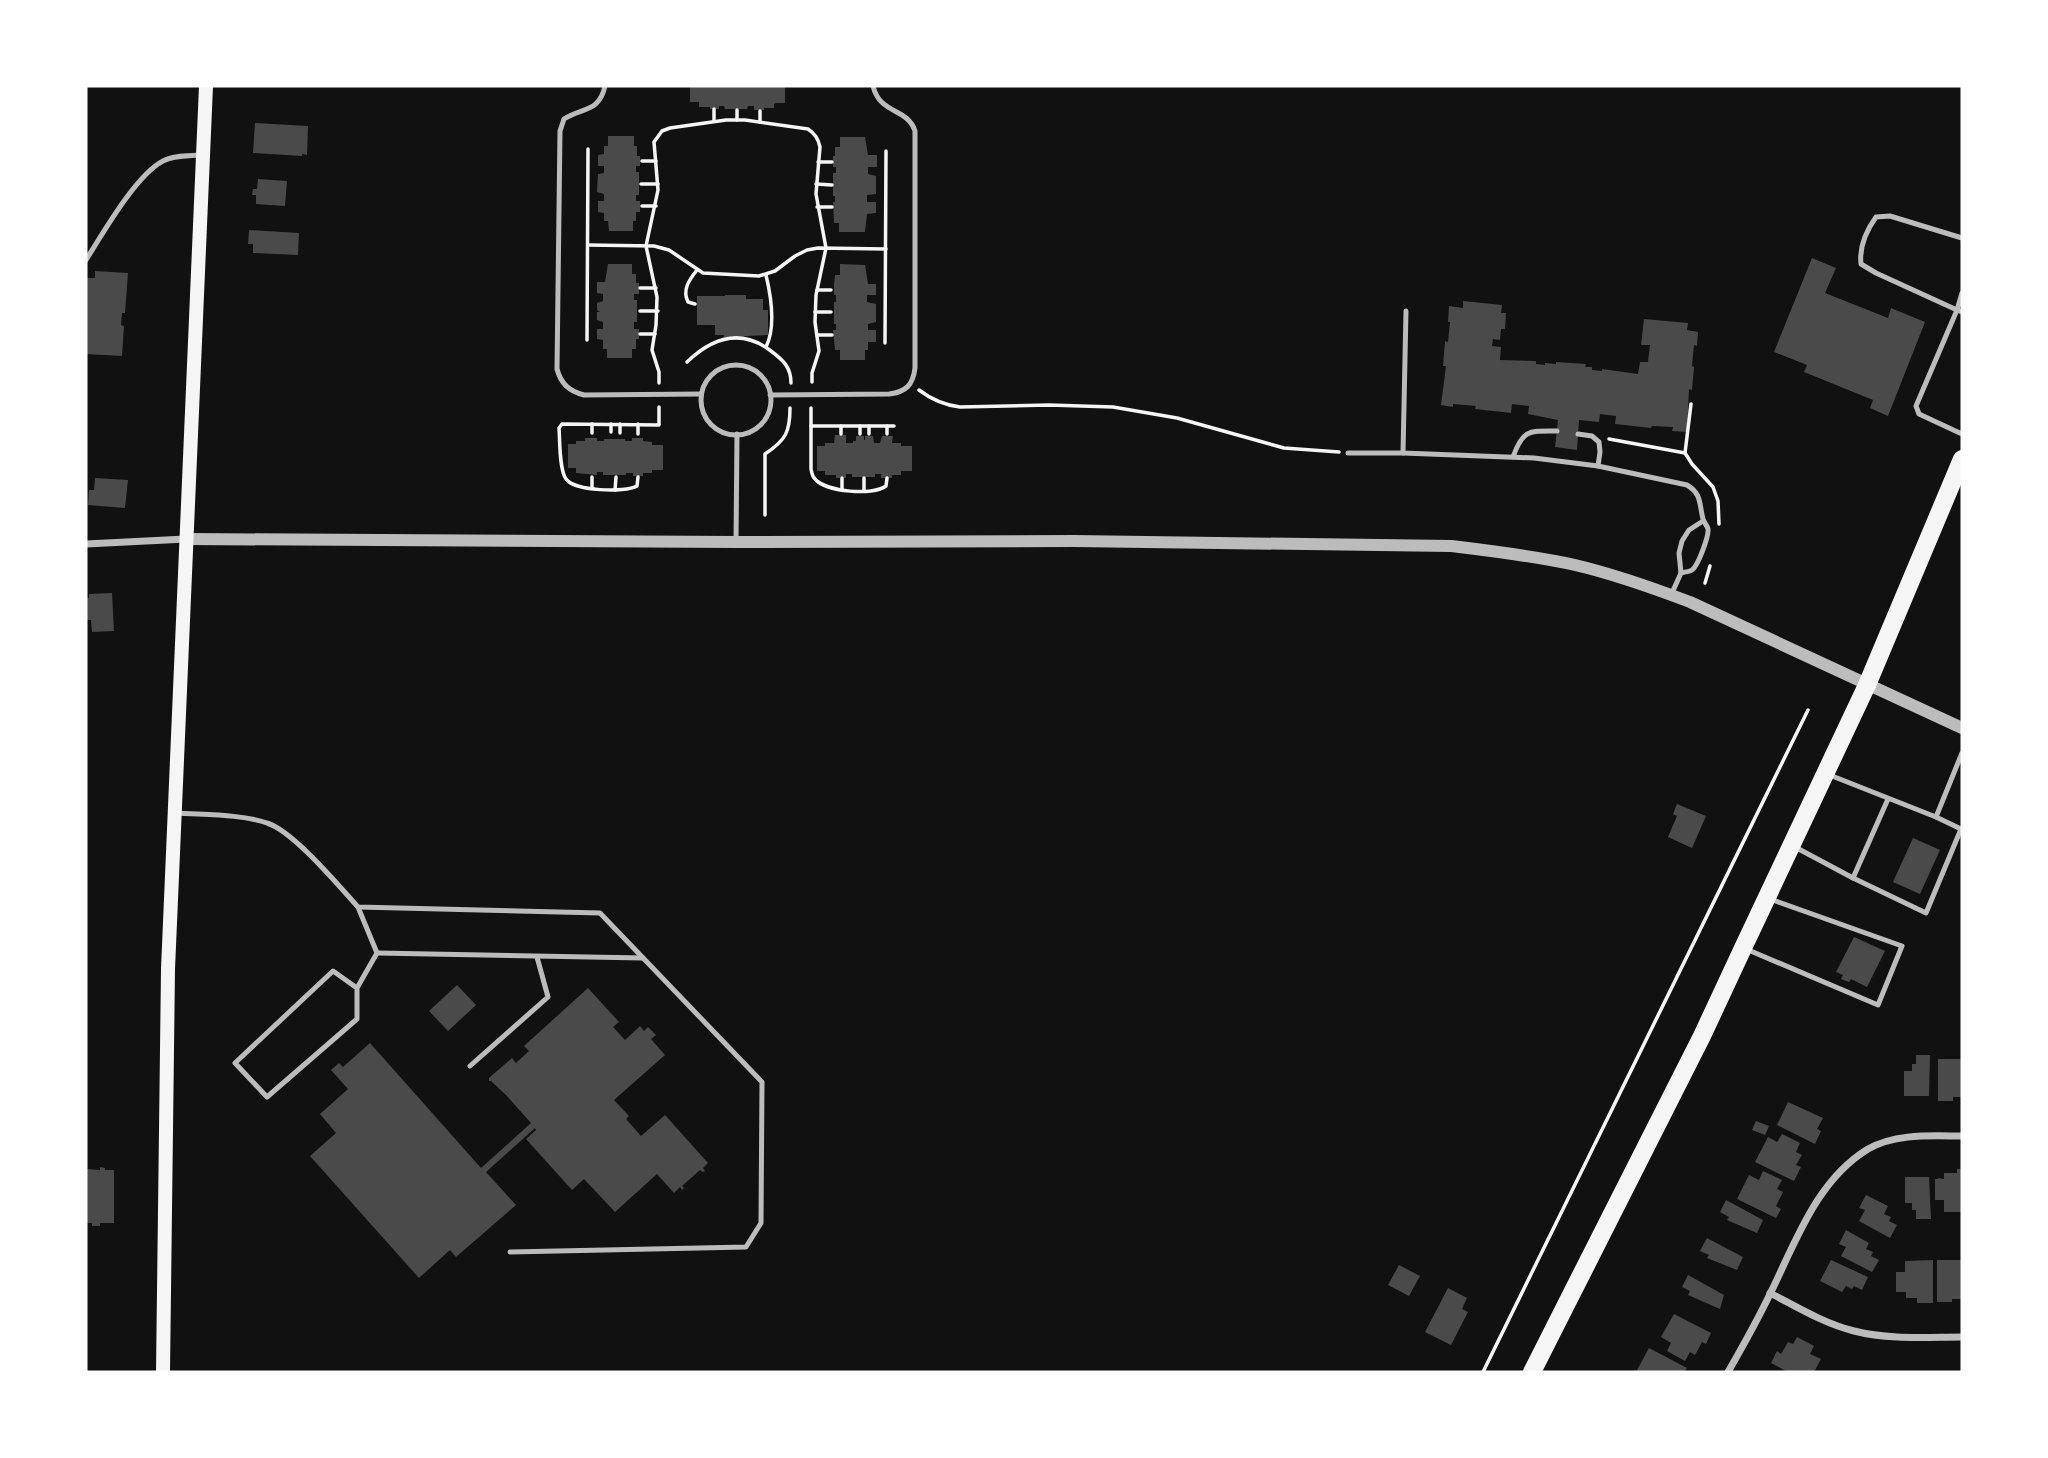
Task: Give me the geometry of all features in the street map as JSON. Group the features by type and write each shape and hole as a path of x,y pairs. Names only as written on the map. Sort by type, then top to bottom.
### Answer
{"highway":[{"path":"1532,1372 1702,1036 1867,685 1961,467"}],"main road":[{"path":"163,1372 168,969 206,86"}],"street":[{"path":"86,544 187,539 1074,541 1451,546 1576,565 1671,595 1962,728"},
{"path":"1728,1372 1822,1191 1849,1163 1870,1148 1895,1139 1962,1136"},
{"path":"1770,1293 1813,1315 1853,1331 1892,1337 1962,1337"}],"lane":[{"path":"605,86 596,105 579,114 570,115 561,124 559,377 568,389 584,395 701,394"},
{"path":"770,395 884,394 899,392 912,384 915,368 915,131 909,120 885,107 873,86"},
{"path":"86,260 130,193 150,171 162,161 173,157 203,155"},
{"path":"1959,311 1876,273 1861,264 1860,252 1867,229 1877,218 1890,216 1962,238"},
{"path":"1962,293 1959,311 1916,406 1919,414 1962,435"},
{"path":"1403,453 1406,312"},
{"path":"734,365 751,368 760,375 767,384 770,406 763,421 751,430 737,434 721,431 709,421 702,408 701,394 713,373 734,365"},
{"path":"1513,457 1526,433 1557,432"},
{"path":"736,542 737,434"},
{"path":"1578,434 1592,436 1599,442 1598,466"},
{"path":"1348,453 1513,457 1598,466 1691,487 1700,499 1707,536 1696,566 1681,573"},
{"path":"1671,595 1681,573 1679,552 1682,541 1689,530 1703,521"},
{"path":"1936,817 1962,754"},
{"path":"1791,845 1926,913 1961,829 1825,774"},
{"path":"1853,878 1888,799"},
{"path":"176,813 253,819 270,823 289,835 358,907 377,953"},
{"path":"1743,948 1878,1005 1902,946 1767,898"},
{"path":"358,907 600,913 762,1082 761,1223 746,1247 510,1252"},
{"path":"377,953 643,958"},
{"path":"357,988 333,971 234,1063 267,1097 357,1019 357,988 377,953"},
{"path":"470,1066 548,997 537,957"}],"path":[{"path":"714,109 714,122"},
{"path":"737,110 737,120"},
{"path":"760,111 760,122"},
{"path":"659,383 659,372 652,349 657,312 656,288 646,246 656,206 658,184 654,142 662,131 670,128 737,120 808,129 815,134 820,147 816,184 817,207 826,248 817,290 815,312 819,356 812,373 812,384"},
{"path":"587,340 588,149"},
{"path":"885,343 886,151"},
{"path":"642,161 656,161"},
{"path":"818,162 832,162"},
{"path":"878,162 886,162"},
{"path":"877,180 886,180"},
{"path":"641,184 658,184"},
{"path":"816,184 832,185"},
{"path":"877,190 886,190"},
{"path":"642,206 656,206"},
{"path":"817,207 832,207"},
{"path":"877,208 886,208"},
{"path":"588,245 646,246 670,250 697,270 718,275 766,275 807,250 886,249"},
{"path":"695,304 688,302 685,293 697,270"},
{"path":"766,275 771,334 766,347"},
{"path":"640,288 656,288"},
{"path":"877,289 886,289"},
{"path":"817,290 831,290"},
{"path":"877,308 886,308"},
{"path":"640,312 657,312"},
{"path":"815,312 831,312"},
{"path":"877,317 886,317"},
{"path":"640,334 655,334"},
{"path":"817,335 832,335"},
{"path":"878,336 885,336"},
{"path":"687,362 706,346 725,339 747,339 758,342 782,359 789,368 791,384"},
{"path":"912,384 928,397 945,405 1113,407 1177,418 1284,448 1348,453"},
{"path":"1605,430 1609,440 1685,453 1691,404"},
{"path":"638,477 636,486 632,489 593,488 570,483 562,468 559,428 562,424 659,425 659,407"},
{"path":"765,515 765,454 789,431 790,408"},
{"path":"811,408 813,477 824,485 864,491 882,490 886,486 887,478"},
{"path":"592,424 592,433"},
{"path":"611,424 611,432"},
{"path":"620,424 620,433"},
{"path":"638,424 638,434"},
{"path":"811,425 894,426"},
{"path":"841,425 841,434"},
{"path":"860,425 860,434"},
{"path":"869,425 869,434"},
{"path":"887,426 887,434"},
{"path":"593,477 593,488"},
{"path":"615,477 615,490"},
{"path":"842,478 842,489"},
{"path":"864,478 864,491"},
{"path":"1483,1372 1808,710"}],"building":[{"path":"690,86 785,86 785,103 776,103 774,108 764,110 754,110 754,106 748,106 747,109 725,109 724,106 719,106 719,109 710,109 699,107 699,102 690,102"},
{"path":"255,123 308,126 307,155 253,153"},
{"path":"608,136 634,136 637,156 640,156 640,166 636,166 636,172 639,172 639,195 636,195 636,201 640,201 640,212 636,212 633,231 609,231 608,221 604,221 604,213 598,212 598,201 604,201 604,194 597,192 598,174 604,173 604,166 598,166 598,155 604,154 604,146 608,146"},
{"path":"840,137 865,137 868,155 877,155 877,167 868,167 868,174 876,176 876,194 867,195 867,202 876,202 876,213 867,214 865,232 839,232 839,223 834,223 833,173 836,173 836,167 833,167 833,156 835,147 840,147"},
{"path":"258,179 287,181 285,206 256,204 256,195 252,195 253,189 257,189"},
{"path":"249,230 299,233 298,255 253,253 253,244 248,244"},
{"path":"1812,258 1836,268 1825,293 1888,318 1891,308 1925,322 1888,416 1870,408 1873,400 1804,372 1807,365 1774,352"},
{"path":"608,264 632,264 632,274 636,274 636,283 639,283 639,294 634,294 634,300 637,300 637,322 634,322 634,329 639,329 639,339 636,339 636,349 632,349 632,358 607,358 603,340 597,339 597,329 603,329 603,322 597,320 597,312 600,312 597,310 597,303 603,301 603,294 597,293 597,282 605,282"},
{"path":"840,264 865,265 868,284 876,284 876,295 867,295 867,302 876,304 876,322 868,324 868,330 876,330 876,342 868,342 865,360 840,360 840,350 835,350 834,285 835,275 840,275"},
{"path":"95,271 128,273 125,313 122,313 121,325 124,326 122,356 86,354 86,278 95,278"},
{"path":"746,295 746,299 763,299 763,310 768,310 768,335 724,337 715,335 715,325 697,325 697,296"},
{"path":"1463,301 1502,305 1501,313 1506,313 1505,329 1501,329 1500,340 1493,339 1492,346 1501,347 1500,360 1536,361 1536,364 1545,365 1556,362 1586,364 1585,367 1602,371 1638,374 1640,362 1648,362 1650,345 1641,345 1644,319 1688,323 1687,330 1698,332 1697,346 1694,345 1692,390 1689,389 1687,432 1672,431 1673,427 1651,428 1615,424 1616,416 1600,414 1599,422 1579,420 1577,450 1555,447 1558,420 1528,414 1529,406 1512,404 1511,413 1475,409 1476,406 1441,405 1446,366 1443,366 1445,341 1448,342 1450,322 1449,306 1463,308"},
{"path":"835,435 846,435 846,443 856,441 856,436 864,436 865,440 865,436 873,436 874,443 880,443 882,436 893,436 892,443 912,446 912,471 901,471 901,475 892,475 892,478 881,478 881,474 875,474 875,477 852,477 852,474 846,474 846,478 825,475 825,471 817,471 817,446 834,443"},
{"path":"585,438 597,438 597,441 632,441 632,438 643,438 643,441 652,442 652,445 663,445 663,470 652,470 652,473 643,473 643,476 633,476 633,473 576,473 576,468 568,468 568,444 585,441"},
{"path":"95,478 128,480 125,508 88,505 89,490 94,490"},
{"path":"112,593 114,631 92,632 91,620 86,620 86,598 89,598 89,594"},
{"path":"1677,804 1706,816 1692,848 1668,837 1677,816 1673,814"},
{"path":"1913,838 1940,850 1920,894 1893,882"},
{"path":"1854,937 1885,951 1867,987 1851,979 1849,982 1841,979 1843,975 1836,972"},
{"path":"457,985 476,1005 448,1031 429,1011"},
{"path":"588,988 619,1022 613,1027 625,1040 640,1026 644,1031 648,1027 656,1035 651,1039 665,1055 614,1100 629,1116 626,1119 641,1136 665,1115 708,1163 703,1168 705,1171 700,1170 682,1186 682,1190 680,1187 674,1193 657,1174 615,1212 584,1179 572,1190 526,1139 535,1128 486,1172 516,1205 456,1257 450,1250 419,1278 310,1156 336,1133 320,1114 348,1089 331,1070 339,1063 343,1067 370,1043 481,1168 531,1123 489,1078 512,1058 516,1063 529,1051 524,1046"},
{"path":"1916,1055 1930,1055 1929,1096 1904,1096 1904,1071 1912,1071 1912,1064 1916,1064"},
{"path":"1938,1059 1962,1059 1962,1097 1953,1097 1953,1101 1938,1101"},
{"path":"1788,1102 1823,1118 1817,1129 1821,1131 1815,1144 1777,1125"},
{"path":"1756,1121 1769,1126 1765,1135 1752,1130"},
{"path":"1782,1134 1800,1143 1796,1152 1802,1155 1796,1165 1801,1167 1794,1181 1755,1162 1768,1137 1777,1142"},
{"path":"100,1167 114,1170 114,1223 92,1226 92,1223 86,1223 86,1169 100,1170"},
{"path":"1957,1169 1962,1169 1962,1212 1944,1212 1944,1200 1935,1200 1935,1179 1944,1179 1944,1173 1957,1173"},
{"path":"1763,1171 1782,1180 1777,1189 1783,1192 1776,1206 1781,1209 1776,1218 1737,1199 1749,1175 1759,1180"},
{"path":"1905,1177 1929,1177 1931,1219 1916,1219 1916,1210 1912,1210 1912,1203 1905,1203"},
{"path":"1866,1195 1888,1206 1884,1214 1891,1217 1889,1221 1897,1225 1890,1238 1859,1221 1865,1210 1859,1208"},
{"path":"1726,1200 1763,1220 1757,1233 1727,1220 1729,1217 1720,1212"},
{"path":"1846,1230 1869,1243 1866,1249 1873,1252 1871,1256 1879,1260 1872,1272 1841,1256 1846,1247 1839,1244"},
{"path":"1707,1238 1743,1257 1737,1270 1707,1258 1709,1255 1700,1251"},
{"path":"1831,1260 1868,1277 1862,1290 1846,1286 1842,1292 1820,1281"},
{"path":"1933,1260 1933,1303 1917,1303 1917,1298 1906,1298 1906,1292 1896,1292 1896,1272 1905,1272 1905,1261"},
{"path":"1937,1260 1962,1260 1962,1299 1937,1302"},
{"path":"1399,1265 1420,1276 1409,1296 1388,1285"},
{"path":"1688,1275 1724,1295 1720,1309 1688,1295 1690,1291 1682,1287"},
{"path":"1448,1288 1467,1298 1462,1309 1468,1312 1451,1345 1425,1332"},
{"path":"1674,1314 1711,1333 1706,1344 1702,1342 1695,1355 1690,1352 1685,1361 1667,1351 1671,1343 1661,1337"},
{"path":"1797,1337 1814,1346 1810,1354 1821,1359 1814,1372 1788,1372 1771,1363 1777,1351 1781,1354 1788,1342 1793,1344"},
{"path":"1649,1348 1687,1368 1684,1372 1636,1372"}]}
